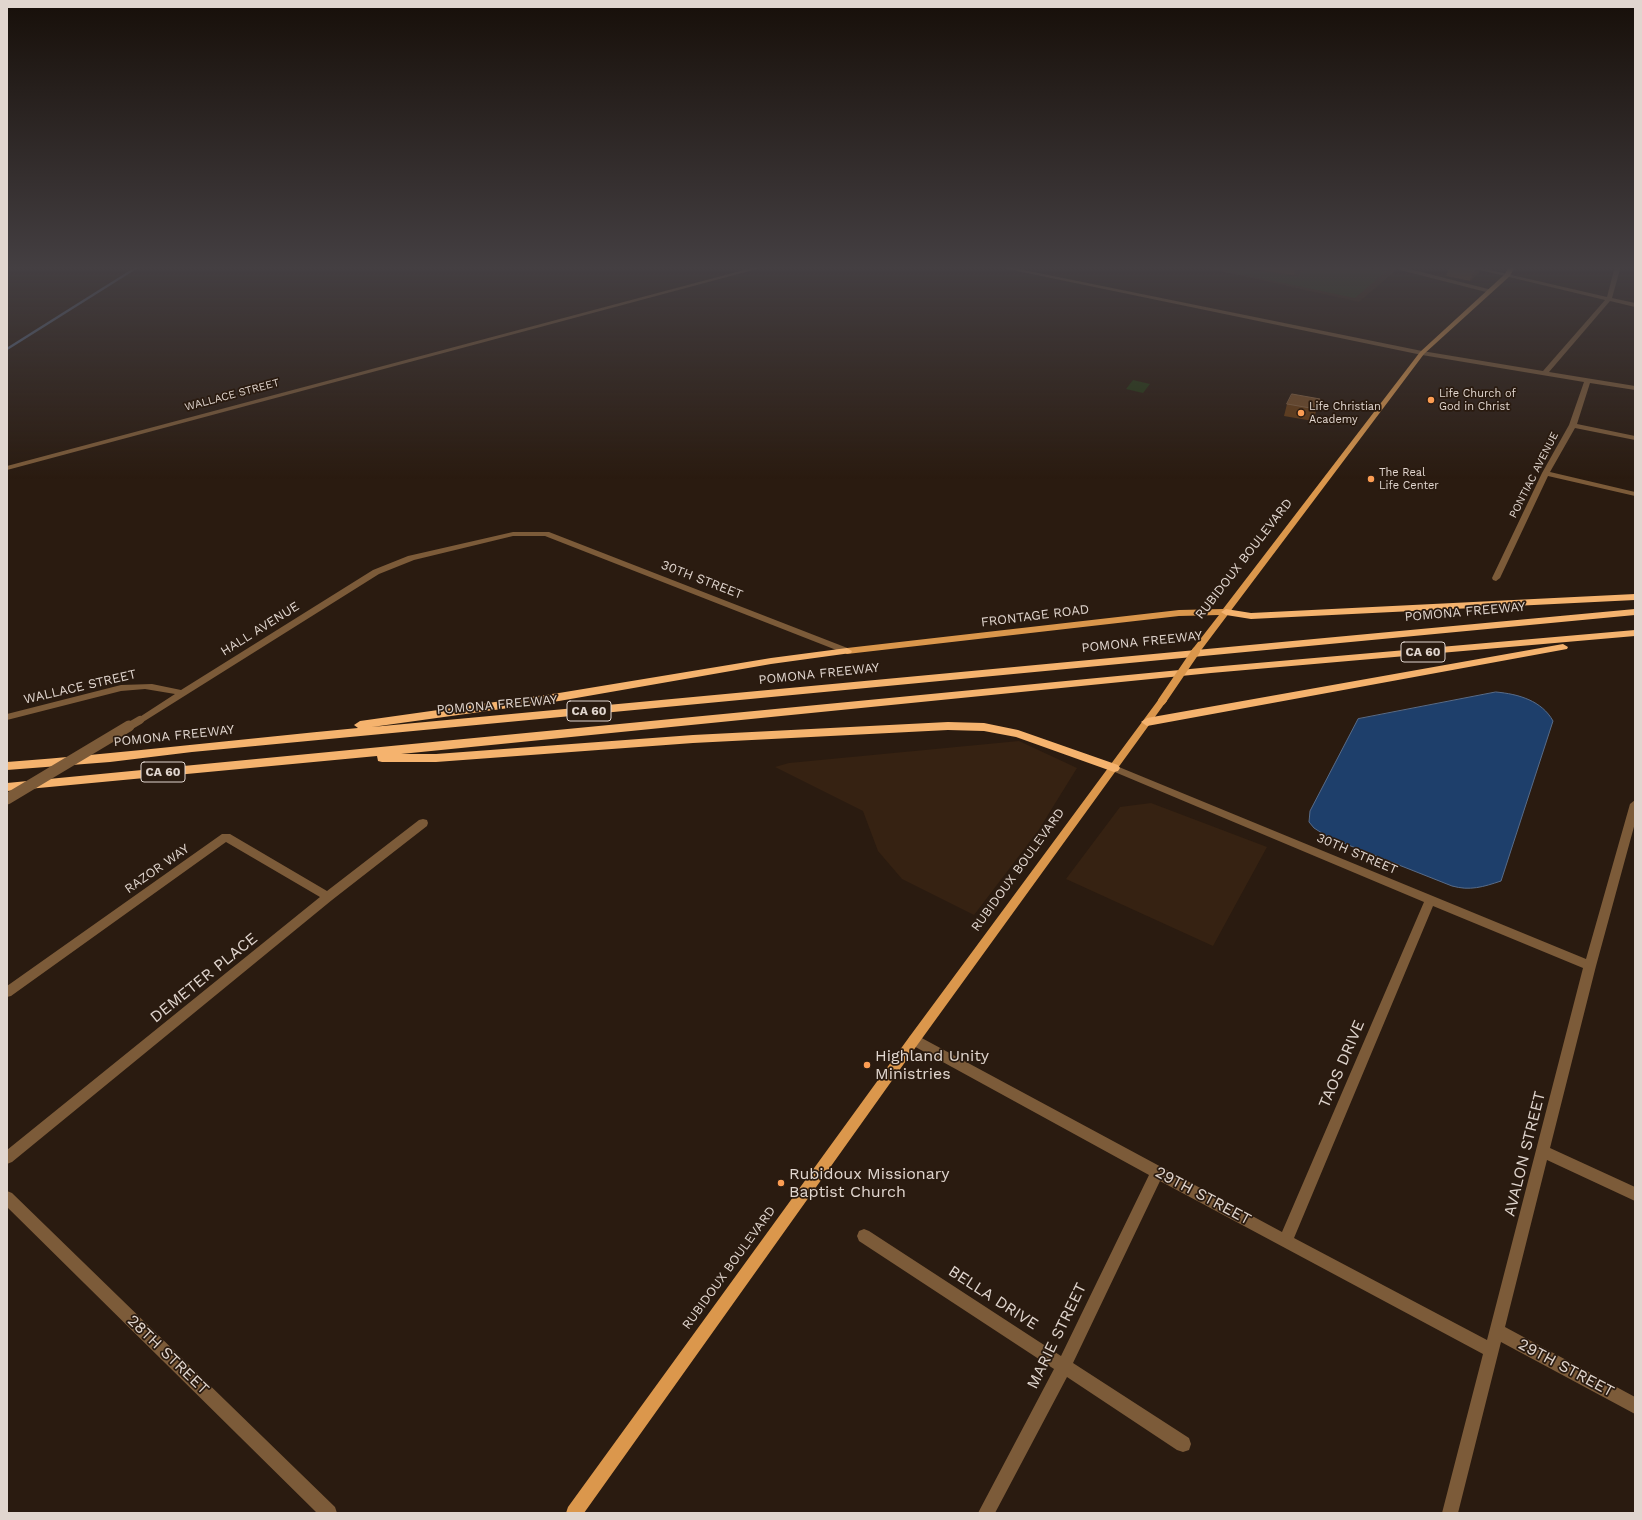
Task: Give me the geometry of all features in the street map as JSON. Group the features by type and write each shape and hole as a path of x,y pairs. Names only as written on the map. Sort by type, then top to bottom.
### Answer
{"highway":[{"path":"1226,612 1248,616 1635,597"},
{"name":"POMONA FREEWAY","path":"7,766 110,758 192,748 1635,612"},
{"path":"1147,722 1548,649 1635,635"},
{"name":"CA 60","path":"7,787 319,758 1203,671 1635,635"},
{"path":"192,748 559,697 771,661 847,651"},
{"path":"319,758 436,758 693,739 948,726 984,727 1018,734 1114,768"}],"main road":[{"name":"RUBIDOUX BOULEVARD","path":"574,1513 914,1040 1114,768 1210,630 1226,612 1422,353 1440,337"},
{"name":"FRONTAGE ROAD","path":"847,651 1179,613 1226,612"}],"street":[{"name":"WALLACE STREET","path":"7,468 499,337"},
{"path":"1343,337 1422,353 1635,388"},
{"path":"1545,373 1576,337"},
{"name":"PONTIAC AVENUE","path":"1496,578 1546,473 1573,424 1587,381"},
{"path":"1573,424 1635,438"},
{"path":"1546,473 1635,494"},
{"name":"HALL AVENUE","path":"7,799 140,720 376,572 411,558 512,534 546,534"},
{"name":"30TH STREET","path":"546,534 847,651"},
{"name":"WALLACE STREET","path":"7,717 121,688 140,685 159,686 182,693"},
{"name":"30TH STREET","path":"1114,768 1251,823 1430,901 1590,966"},
{"name":"AVALON STREET","path":"1450,1513 1544,1151 1590,966 1635,804"},
{"name":"DEMETER PLACE","path":"7,1158 328,897 423,823"},
{"name":"RAZOR WAY","path":"7,992 226,837 328,897"},
{"name":"TAOS DRIVE","path":"1286,1240 1430,901"},
{"name":"29TH STREET","path":"914,1040 1492,1351"},
{"path":"1544,1151 1635,1194"},
{"name":"MARIE STREET","path":"986,1513 1064,1366 1157,1172"},
{"name":"28TH STREET","path":"7,1198 329,1513"},
{"name":"BELLA DRIVE","path":"864,1236 1183,1444"},
{"name":"29TH STREET","path":"1497,1331 1635,1406"}],"shaded area":[{"path":"1019,741 1077,768 1038,831 974,915 902,879 878,851 863,811 775,767 789,763"},
{"path":"1151,803 1267,847 1213,946 1066,879 1120,807"}],"green space":[{"path":"1133,380 1150,384 1143,393 1126,389"}],"water":[{"path":"1496,692 1529,700 1543,708 1553,721 1501,881 1476,888 1452,886 1328,837 1314,828 1309,822 1310,811 1358,719"}],"building":[{"path":"1292,394 1320,399 1316,409 1287,404"}],"waterway":[{"path":"7,349 26,337"}],"place":[{"name":"Life Church of God in Christ","path":"1431,400"},
{"name":"Life Christian Academy","path":"1301,413"},
{"name":"The Real Life Center","path":"1371,479"},
{"name":"Highland Unity Ministries","path":"867,1065"},
{"name":"Rubidoux Missionary Baptist Church","path":"781,1183"}]}
